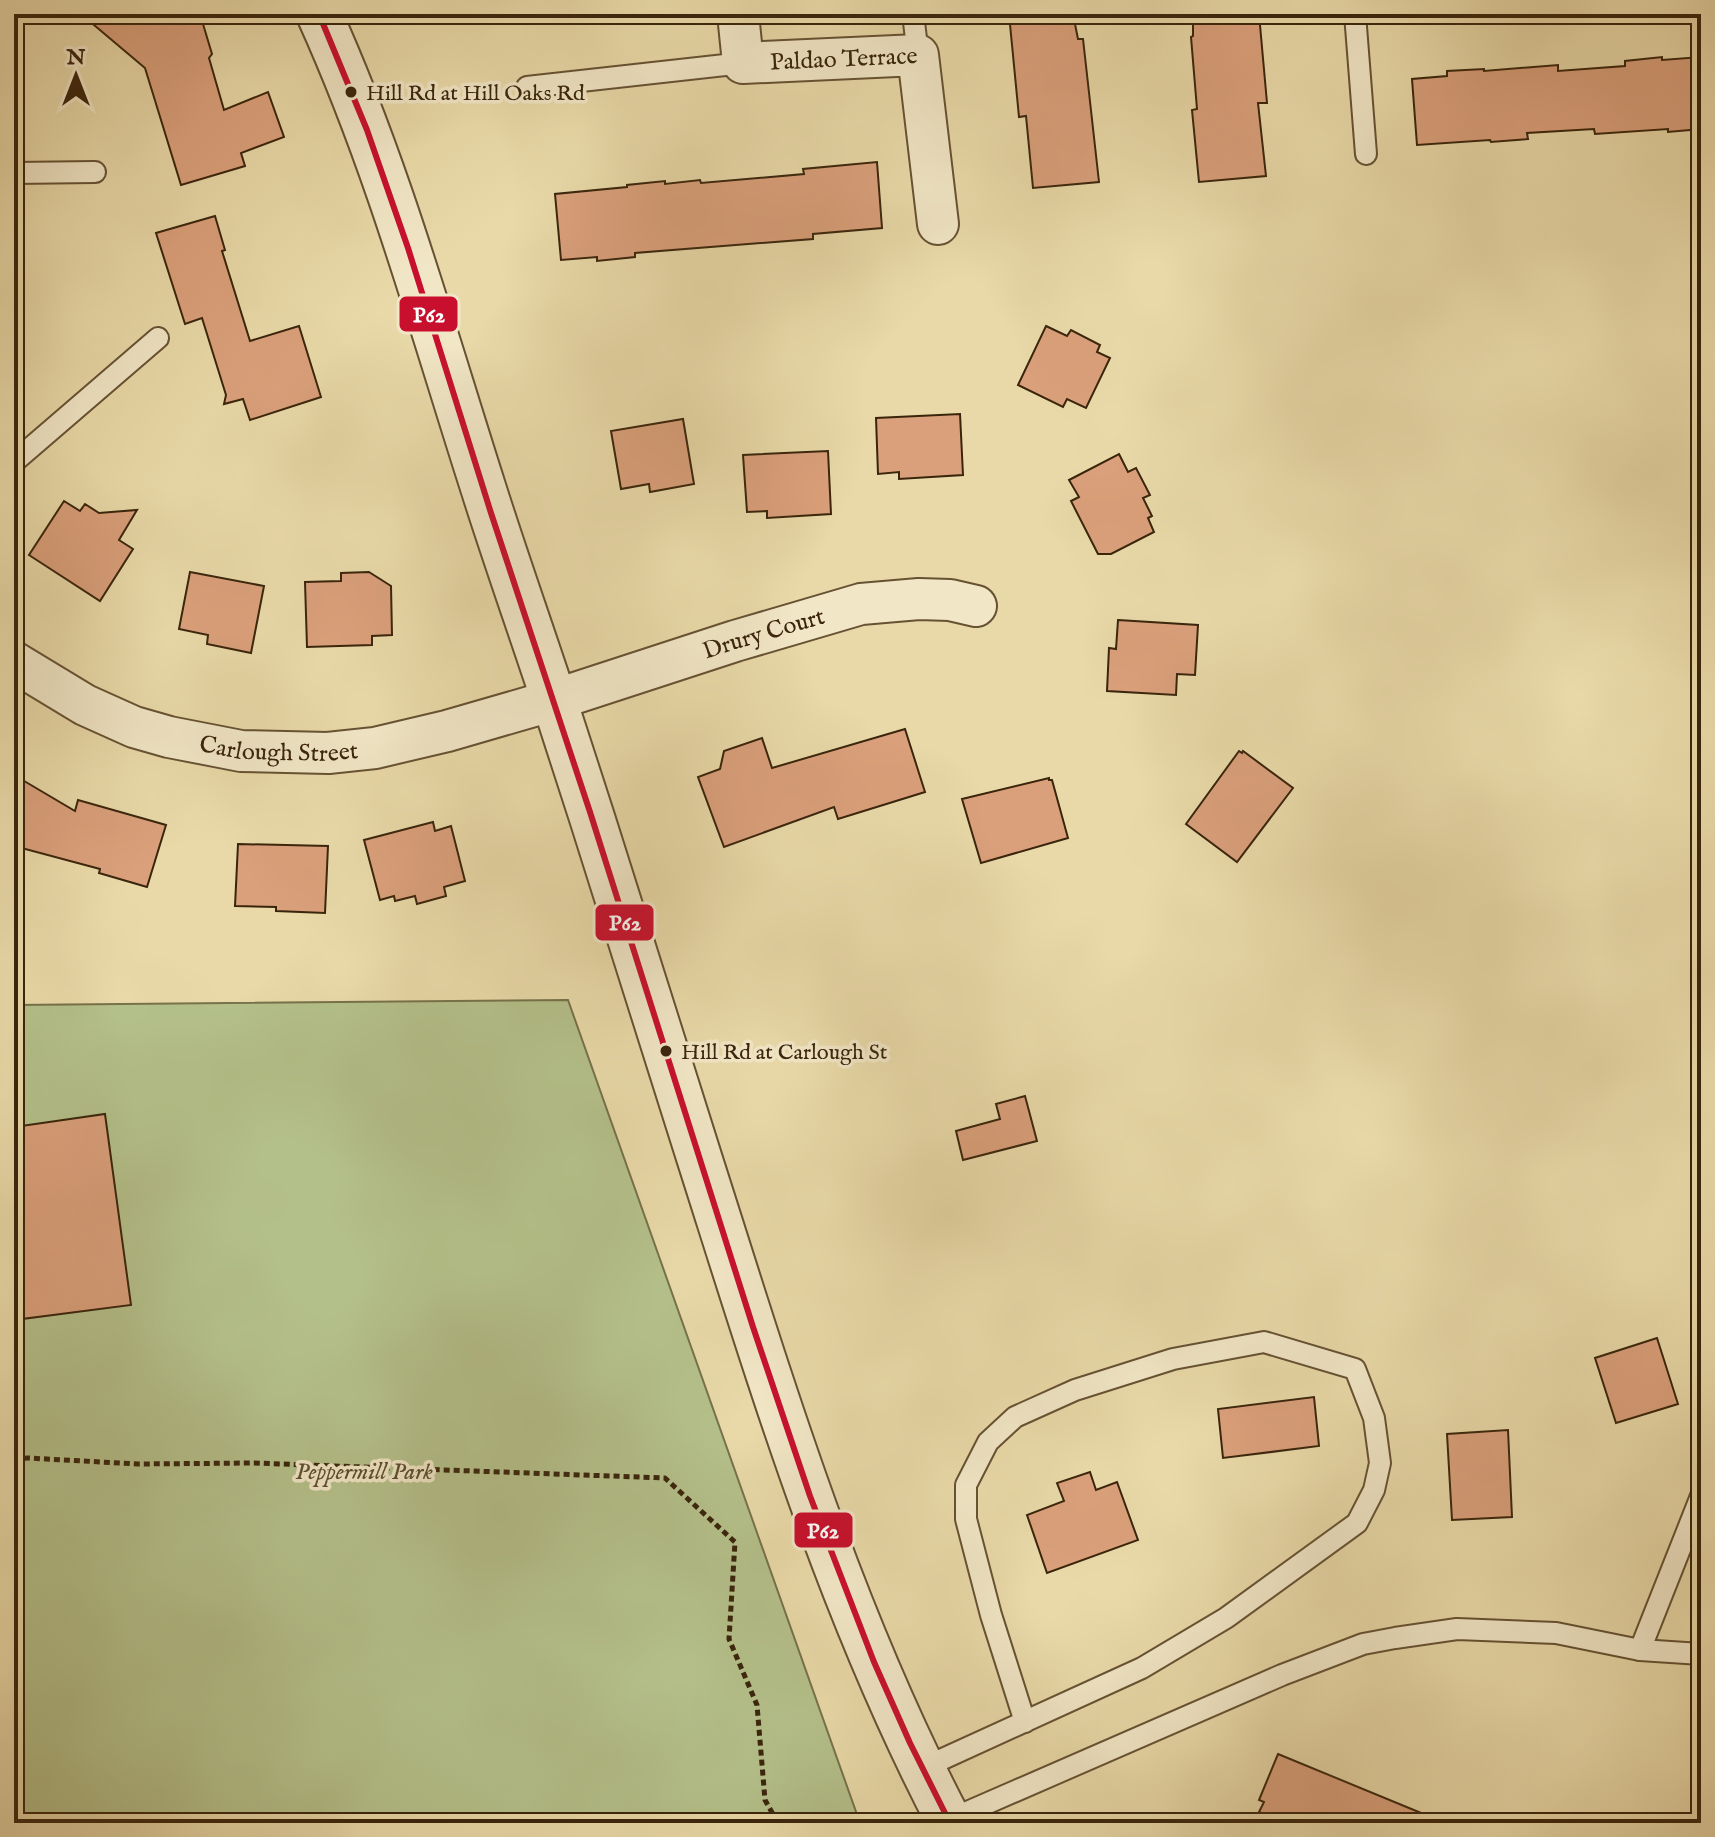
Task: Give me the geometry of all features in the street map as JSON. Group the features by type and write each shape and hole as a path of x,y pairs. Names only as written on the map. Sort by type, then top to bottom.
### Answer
{"street":[{"path":"319,14 360,109 405,239 791,1444 868,1648 950,1822"},
{"name":"Paldao Terrace","path":"738,14 743,63 918,55 938,224"},
{"name":"Drury Court","path":"554,700 861,604 919,599 950,600 976,606"},
{"name":"Carlough Street","path":"14,662 85,705 134,727 241,751 328,753 375,748 554,700"}],"lane":[{"path":"913,14 918,55"},
{"path":"1355,14 1366,154"},
{"path":"527,87 743,63"},
{"path":"14,173 95,172"},
{"path":"14,462 158,338"},
{"path":"923,1768 1025,1722 1142,1668 1226,1618 1357,1523 1374,1490 1380,1463 1374,1418 1355,1369 1264,1342 1173,1359 1075,1390 1039,1406 1015,1417 988,1442 966,1485 966,1519 991,1615 1025,1722"},
{"path":"1640,1650 1701,1496"},
{"path":"950,1822 1282,1675 1363,1644 1457,1629 1556,1633 1640,1650 1701,1654"}],"path":[{"path":"14,1459 138,1464 254,1463 665,1478 735,1542 729,1639 757,1705 765,1800 778,1823"}],"green space":[{"name":"Peppermill Park","path":"568,1000 860,1823 14,1823 14,1005"}],"building":[{"path":"81,14 200,14 224,110 268,92 284,137 241,153 245,166 181,185 145,68"},
{"path":"1009,14 1073,14 1078,39 1083,39 1099,182 1033,188 1026,116 1019,117"},
{"path":"1193,14 1259,14 1267,103 1258,103 1266,176 1199,182 1192,110 1197,109 1191,37"},
{"path":"1662,57 1662,60 1701,57 1701,129 1595,134 1594,129 1527,133 1528,139 1417,145 1412,79 1447,76 1447,71 1558,65 1558,71 1625,66 1625,61"},
{"path":"877,162 882,228 813,234 813,239 635,253 635,257 597,261 597,257 561,260 555,194 665,181 665,184 700,180 701,183 804,174 803,169"},
{"path":"215,216 225,250 222,251 250,341 299,326 321,397 250,420 243,399 224,404 226,395 202,318 185,324 156,233"},
{"path":"1046,326 1067,336 1071,330 1100,345 1097,352 1110,358 1086,408 1067,399 1063,407 1018,385"},
{"path":"960,414 963,475 899,479 899,472 878,474 876,418"},
{"path":"683,419 694,484 650,492 649,484 621,489 611,431"},
{"path":"828,451 831,514 767,518 767,511 747,512 743,455"},
{"path":"1119,454 1128,472 1136,468 1150,495 1143,498 1152,516 1148,518 1154,532 1111,554 1098,554 1071,501 1079,497 1069,480"},
{"path":"64,501 80,511 85,504 99,513 137,510 119,540 133,549 100,601 29,555"},
{"path":"190,572 264,586 251,653 207,644 208,635 179,629"},
{"path":"369,572 391,586 392,635 372,636 372,645 307,647 305,582 341,581 341,573"},
{"path":"1118,620 1198,625 1195,675 1177,674 1176,695 1107,691 1109,648 1116,649"},
{"path":"905,729 925,792 838,819 834,807 724,847 698,777 720,769 724,751 762,738 772,768"},
{"path":"1239,751 1293,788 1237,862 1186,824"},
{"path":"14,775 75,811 78,800 166,825 147,887 99,873 100,869 14,846"},
{"path":"1049,778 1068,838 981,863 962,799"},
{"path":"433,822 435,831 451,826 465,881 444,887 446,896 417,904 415,896 395,901 394,896 380,900 364,840"},
{"path":"238,844 328,846 325,913 235,906"},
{"path":"1025,1096 1037,1141 963,1160 956,1131 1000,1119 996,1104"},
{"path":"105,1114 131,1305 14,1320 14,1127"},
{"path":"1657,1338 1678,1404 1616,1423 1595,1358"},
{"path":"1314,1397 1319,1446 1223,1458 1218,1409"},
{"path":"1508,1430 1512,1517 1452,1520 1447,1434"},
{"path":"1090,1472 1096,1490 1117,1482 1138,1540 1047,1573 1027,1515 1064,1501 1057,1483"},
{"path":"1278,1754 1443,1823 1284,1823 1259,1812 1264,1802 1259,1800"}],"transit line":[{"name":"P62","path":"319,14 367,130 408,248 753,1327 810,1496 874,1662 950,1823"}],"place":[{"name":"Hill Rd at Hill Oaks Rd","path":"351,92"},
{"name":"Hill Rd at Carlough St","path":"666,1051"}]}
